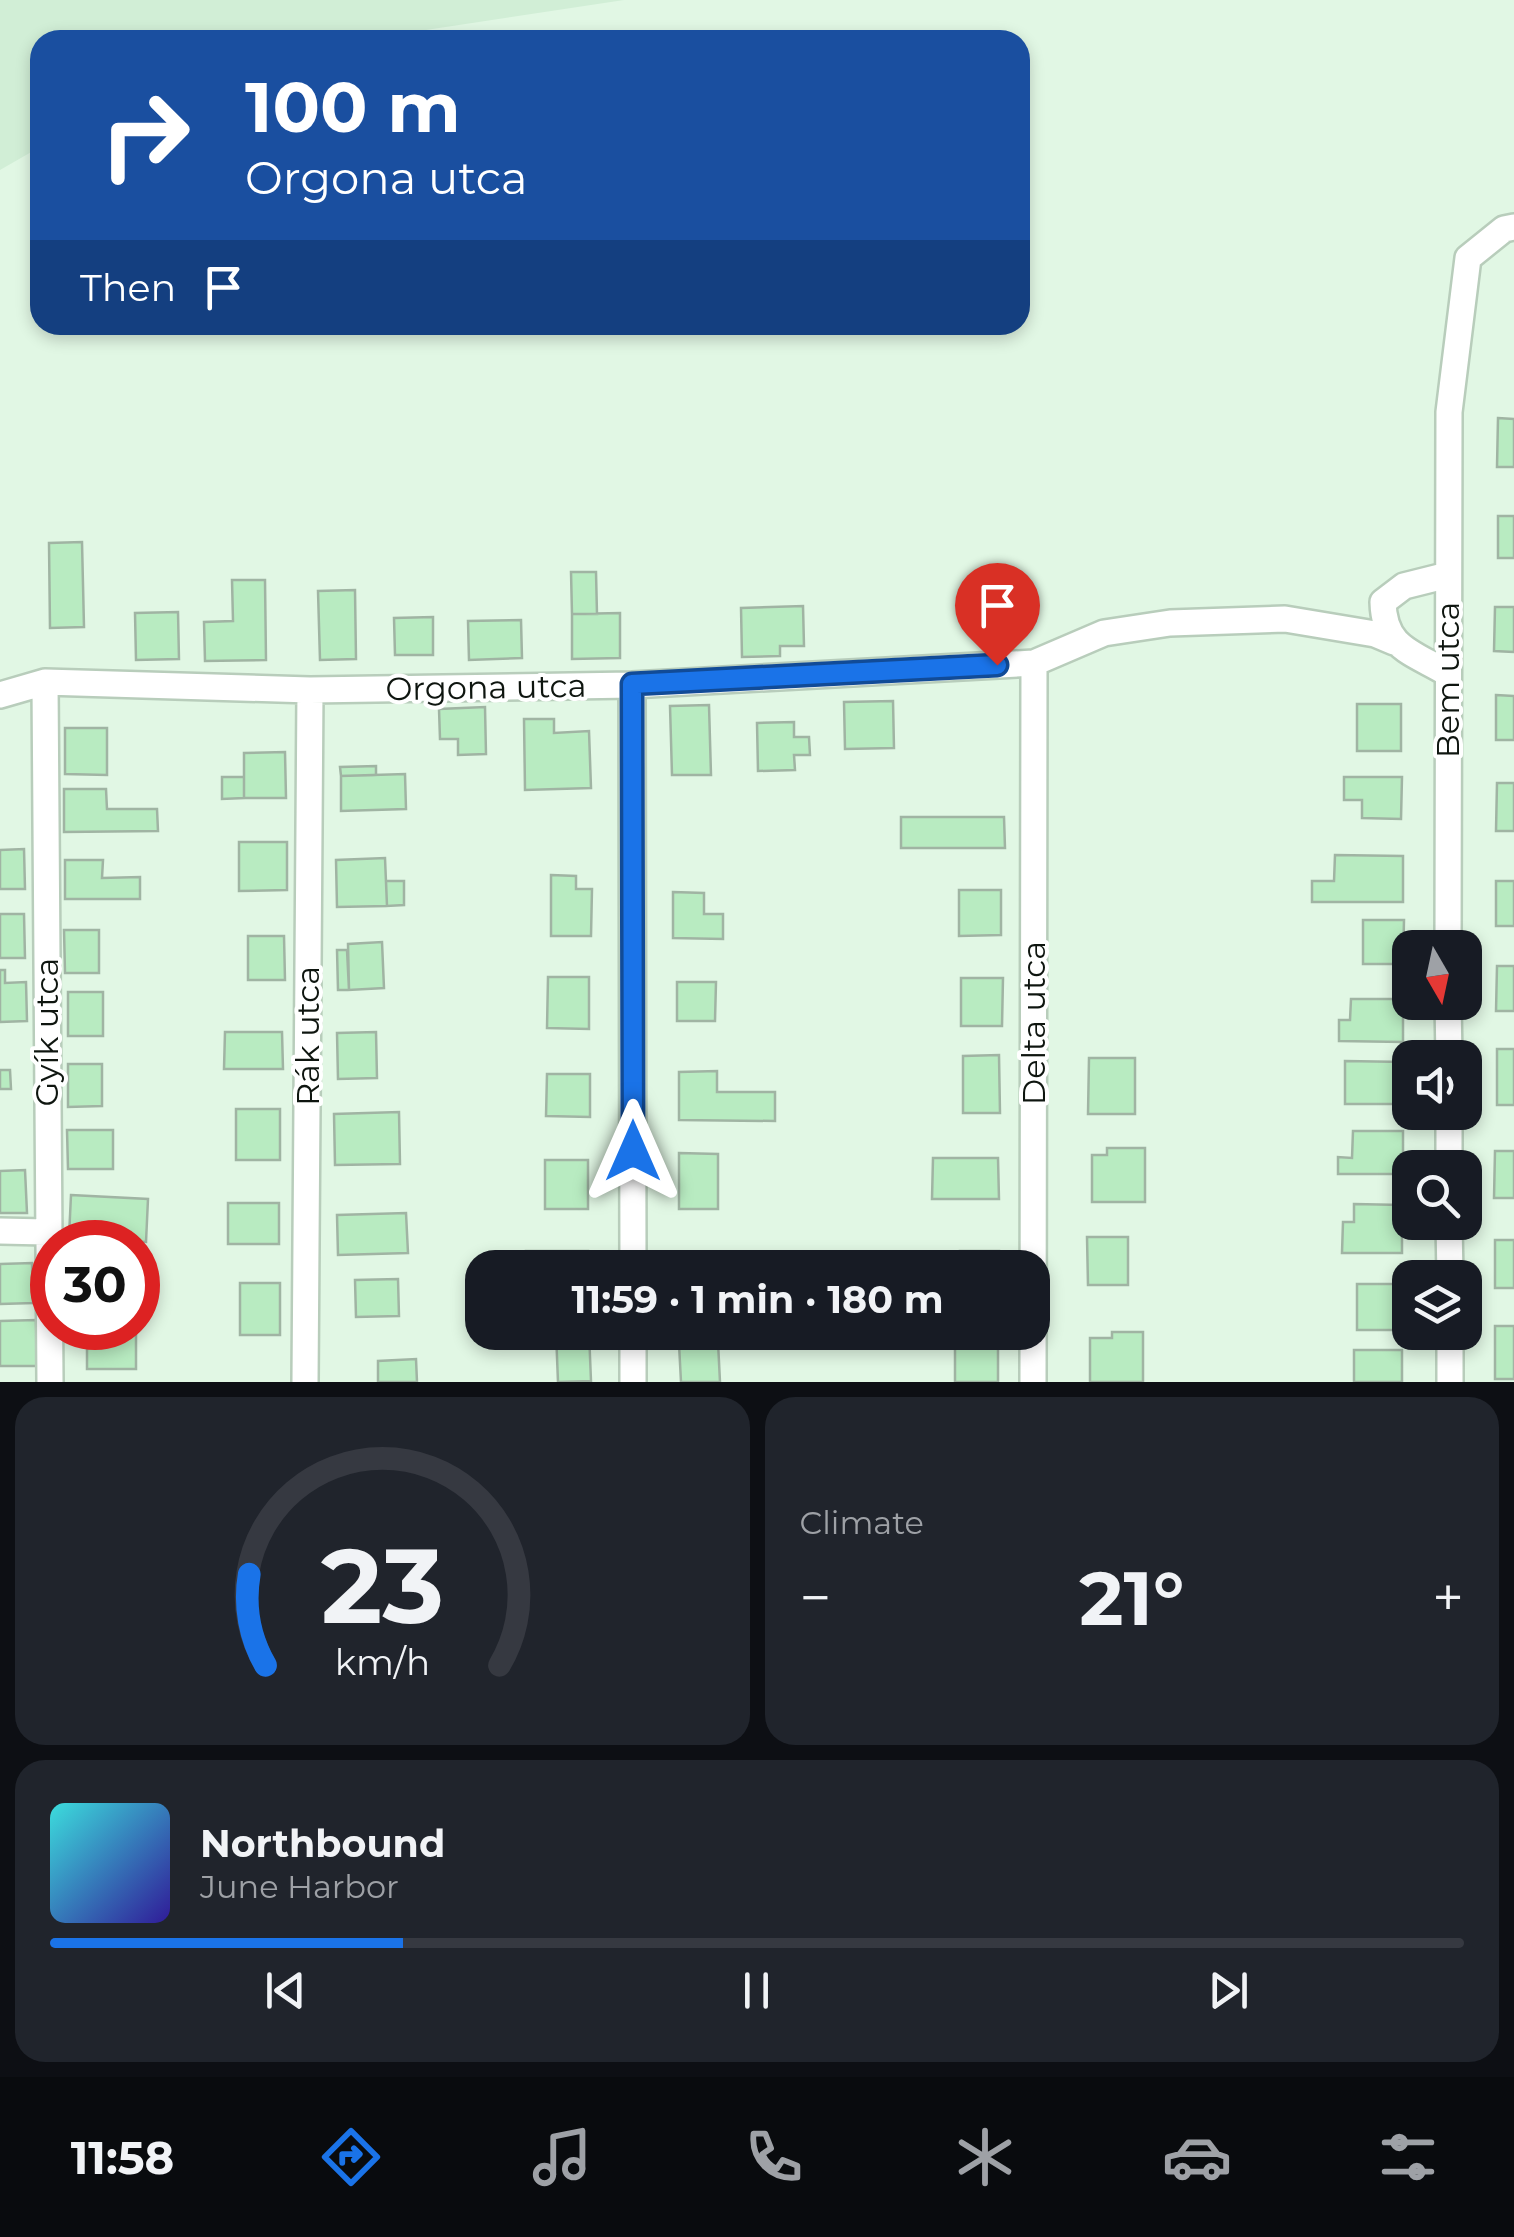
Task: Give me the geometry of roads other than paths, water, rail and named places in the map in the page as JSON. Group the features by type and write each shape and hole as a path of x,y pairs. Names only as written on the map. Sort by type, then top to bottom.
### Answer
{"street":[{"name":"Bem utca","path":"1448,930 1449,412 1468,258 1504,229 1514,227"},
{"path":"1394,642 1384,624 1383,602 1404,586 1448,575"},
{"path":"1034,663 1104,632 1170,623 1286,620 1394,642 1447,673"},
{"name":"Orgona utca","path":"0,696 45,682 310,690 632,684 1034,663"},
{"name":"Delta utca","path":"1033,1382 1034,663"},
{"name":"Gyík utca","path":"45,682 46,1220"},
{"path":"632,684 633,1250"},
{"name":"Rák utca","path":"305,1382 310,690"},
{"path":"0,1231 30,1232"},
{"name":"Gyík utca","path":"49,1350 50,1382"},
{"path":"633,1350 634,1382"},
{"path":"1450,1350 1450,1382"}]}
